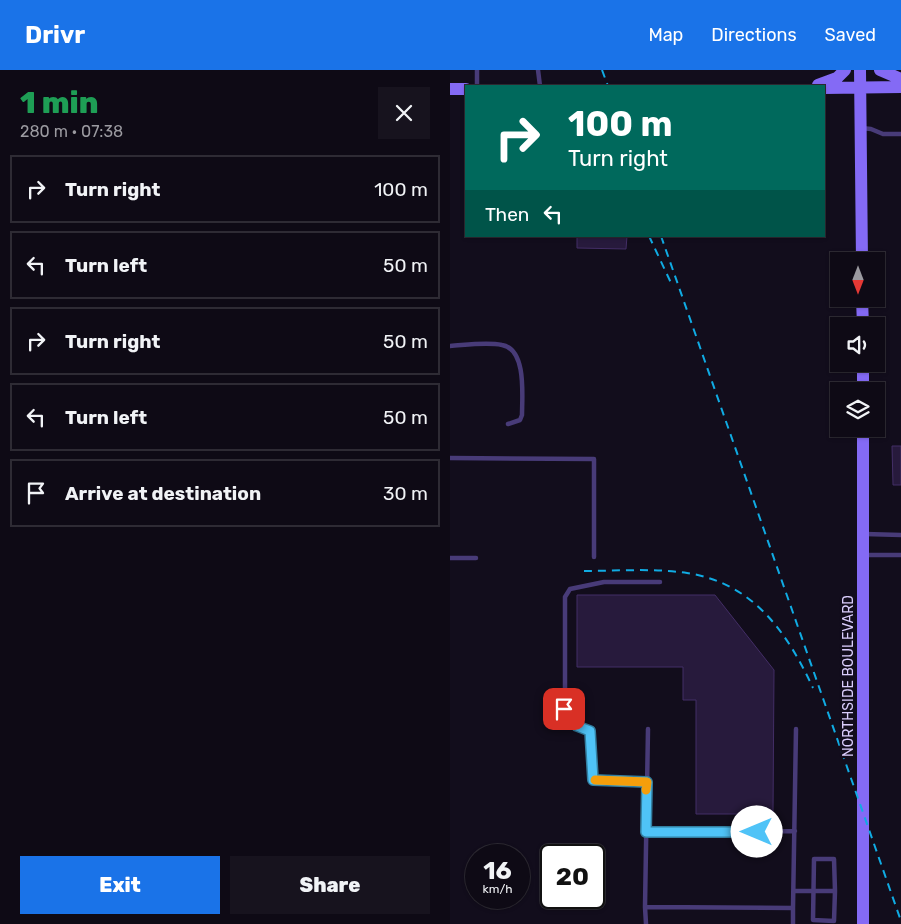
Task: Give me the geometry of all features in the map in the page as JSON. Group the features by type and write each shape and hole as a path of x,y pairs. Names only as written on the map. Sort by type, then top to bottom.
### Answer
{"main road":[{"path":"819,85 837,78 845,70"},
{"path":"860,70 862,252"},
{"path":"880,70 901,79"},
{"path":"825,88 901,87"},
{"path":"450,89 465,89"},
{"name":"NORTHSIDE BOULEVARD","path":"863,437 863,924"}],"lane":[{"path":"477,70 477,85"},
{"path":"538,70 540,85"},
{"path":"860,128 871,129 883,134 901,134"},
{"path":"450,346 504,345 514,352 522,375 522,416 520,420 508,424"},
{"path":"450,458 594,459 594,557"},
{"path":"863,534 901,535"},
{"path":"863,555 901,555"},
{"path":"450,558 476,558"},
{"path":"647,782 593,780 590,731 577,726 564,709 565,597 570,588 597,583 660,582"},
{"path":"646,924 648,728"},
{"path":"794,924 796,729"},
{"path":"646,832 795,832"},
{"path":"814,859 834,859 835,891 834,921 813,920 814,859"},
{"path":"794,891 835,891"},
{"path":"646,907 793,908"}],"building":[{"path":"577,237 627,237 626,249 577,248"},
{"path":"892,446 901,446 901,485 893,485"},
{"path":"577,595 715,595 774,670 773,814 696,814 696,700 683,700 683,667 577,667"}],"railway":[{"path":"602,70 608,85"},
{"path":"649,237 672,285"},
{"path":"661,237 901,921"},
{"path":"584,571 674,571 710,579 731,587 765,613 779,630 792,648 813,688"}],"slow traffic":[{"path":"595,780 647,782 646,790"}],"route":[{"path":"564,709 577,726 590,731 593,780 647,782 646,832 757,832"}]}
